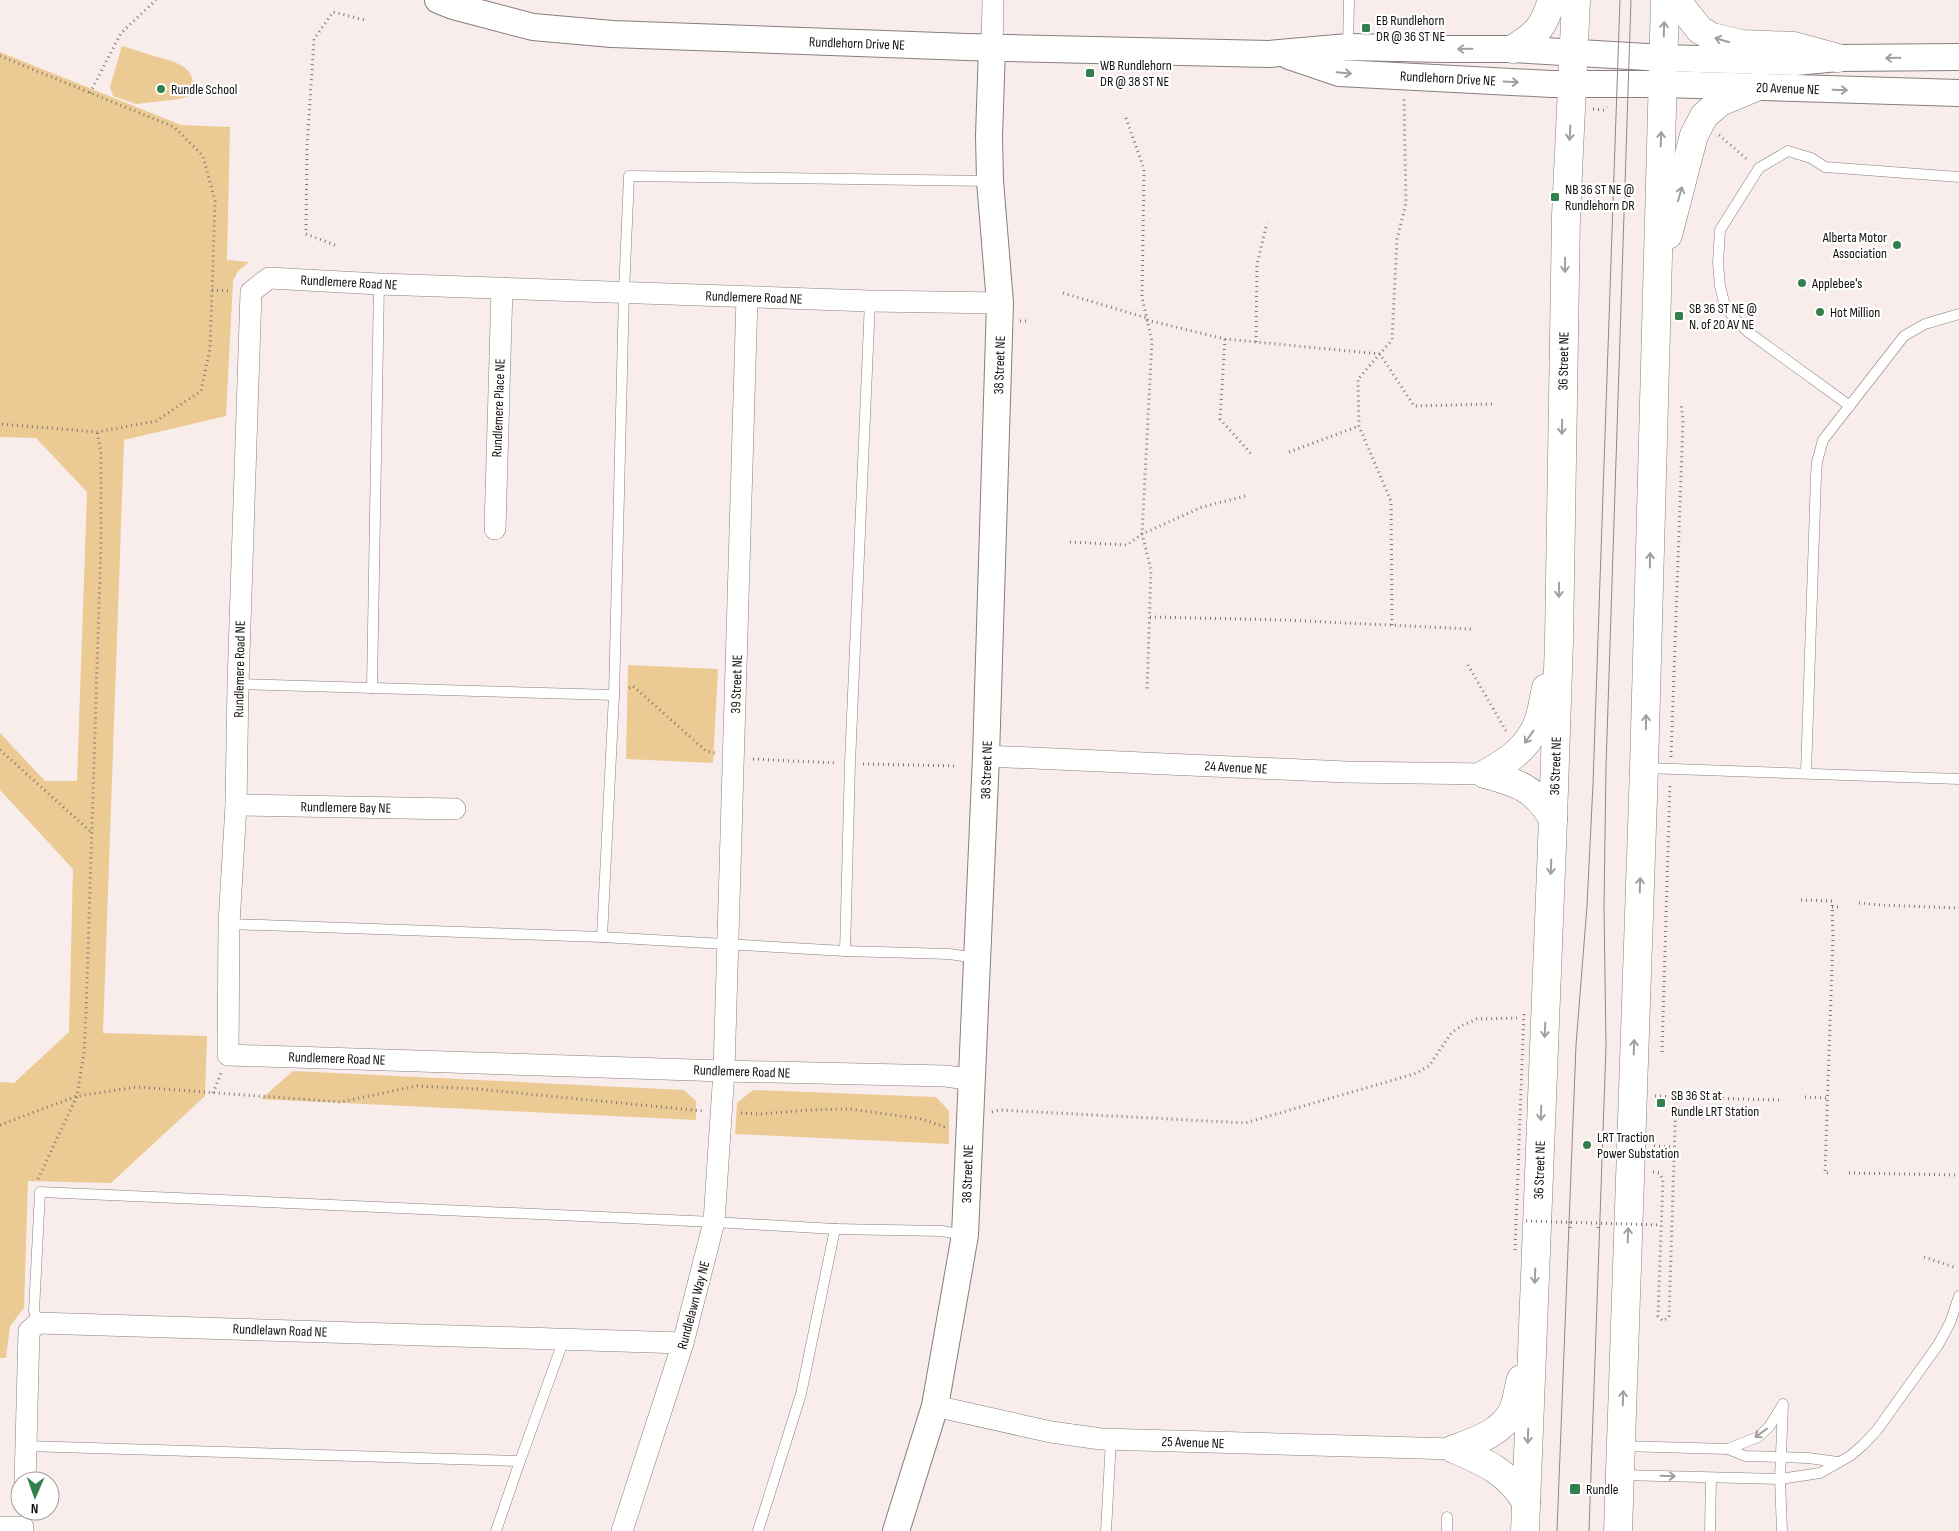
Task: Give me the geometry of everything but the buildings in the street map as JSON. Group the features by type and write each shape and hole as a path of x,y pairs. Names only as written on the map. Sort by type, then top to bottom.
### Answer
{"main road":[{"path":"1513,49 1538,32 1547,16 1552,0"},
{"name":"36 Street NE","path":"1525,1531 1559,641 1566,226 1576,0"},
{"path":"1618,1531 1644,768 1665,0"},
{"path":"1676,0 1700,30 1712,37 1742,44 1794,46 1838,58"},
{"path":"1657,275 1694,135 1704,116 1720,102 1756,87"},
{"path":"1485,774 1508,762 1519,752 1536,727 1559,641"},
{"path":"1485,774 1511,781 1530,790 1548,809 1553,819"},
{"path":"1454,1449 1490,1434 1504,1422 1512,1411 1532,1335"},
{"path":"1454,1449 1487,1463 1499,1471 1519,1490 1526,1502"}],"street":[{"name":"Rundlehorn Drive NE","path":"438,0 453,6 534,27 612,34 992,47 1281,54 1348,47 1513,49 1618,55"},
{"name":"38 Street NE","path":"896,1531 935,1406 965,1235 986,756 1000,303 990,181 989,136 993,0"},
{"name":"Rundlehorn Drive NE","path":"1281,54 1339,73 1572,84 1613,94"},
{"name":"20 Avenue NE","path":"1618,55 1663,71 1756,87 1959,94"},
{"name":"20 Avenue NE","path":"1613,94 1663,71 1838,58 1959,58"},
{"name":"Rundlemere Road NE","path":"973,1080 946,1076 724,1071 228,1054 229,924 236,805 238,684 251,292 269,278 379,284 747,297 1000,303"},
{"name":"Rundlemere Place NE","path":"495,529 502,288"},
{"name":"39 Street NE","path":"724,1071 726,944 734,758 747,297"},
{"name":"24 Avenue NE","path":"986,756 1338,772 1485,774"},
{"name":"Rundlemere Bay NE","path":"236,805 455,809"},
{"name":"Rundlelawn Way NE","path":"622,1531 683,1343 714,1222 724,1071"},
{"name":"Rundlelawn Road NE","path":"38,1323 683,1343"},
{"path":"25,1471 29,1331 38,1323"},
{"name":"25 Avenue NE","path":"935,1406 1051,1432 1111,1440 1454,1449"},
{"path":"0,1526 24,1523"}],"lane":[{"path":"1348,47 1349,0"},
{"path":"1850,406 1748,332 1725,306 1720,286 1718,263 1720,230 1759,168 1788,151 1811,158 1825,167 1959,177"},
{"path":"602,937 614,695 624,292 629,176 990,181"},
{"path":"372,688 379,284"},
{"path":"846,951 850,763 870,301"},
{"path":"1806,773 1817,462 1823,440 1904,336 1925,324 1959,314"},
{"path":"238,684 614,695"},
{"path":"1644,768 1959,779"},
{"path":"229,924 602,937 846,951 949,954 978,959"},
{"path":"38,1323 34,1311 40,1192 834,1229 942,1231 965,1235"},
{"path":"758,1531 802,1394 834,1229"},
{"path":"1620,1475 1780,1480 1820,1474 1864,1445 1882,1423 1935,1351 1958,1303"},
{"path":"496,1531 564,1339"},
{"path":"1728,1449 1758,1437 1769,1427 1783,1404 1780,1480 1782,1531"},
{"path":"1106,1531 1111,1440"},
{"path":"26,1446 520,1461"},
{"path":"1621,1446 1728,1449 1745,1456 1808,1458 1838,1462"},
{"path":"1710,1478 1710,1531"},
{"path":"1446,1531 1447,1517"}],"path":[{"path":"90,93 121,33 156,0"},
{"path":"335,244 306,234 307,147 314,39 333,12 364,20"},
{"path":"0,56 174,127 203,156 216,201 210,349 201,390 156,421 97,432 0,424"},
{"path":"1592,109 1604,110 1613,94"},
{"path":"1392,625 1391,502 1359,426 1358,379 1392,340 1396,238 1406,202 1404,99"},
{"path":"1126,118 1144,169 1142,297 1152,341 1142,534 1151,570 1147,691"},
{"path":"1713,129 1737,152"},
{"path":"1256,342 1257,264 1267,223"},
{"path":"1063,293 1147,319 1225,339 1380,354"},
{"path":"1225,339 1220,419 1251,454"},
{"path":"1380,354 1414,406 1493,404"},
{"path":"1672,741 1683,430 1681,403"},
{"path":"1289,452 1359,426"},
{"path":"40,1192 38,1178 77,1096 84,1052 101,544 102,452 97,432"},
{"path":"1070,542 1127,545 1142,534 1202,507 1249,495"},
{"path":"1150,617 1284,620 1472,629"},
{"path":"1468,665 1509,737"},
{"path":"614,695 633,686 706,751 734,758"},
{"path":"0,750 91,833"},
{"path":"1662,1052 1670,796"},
{"path":"1801,900 1832,901 1833,936 1825,1173 1829,1173"},
{"path":"1859,903 1959,908"},
{"path":"1832,907 1838,907"},
{"path":"1515,1250 1524,1011"},
{"path":"991,1112 1000,1110 1245,1123 1414,1074 1429,1066 1452,1032 1463,1025 1477,1019 1517,1018"},
{"path":"0,1125 77,1096 137,1087 340,1102 417,1086 477,1089 721,1113 761,1114 850,1109 922,1119 944,1127 952,1124"},
{"path":"1653,1172 1659,1173 1663,1179 1658,1316 1663,1321 1669,1317 1674,1147 1678,1097 1657,1096"},
{"path":"1805,1097 1827,1098"},
{"path":"1698,1098 1783,1100"},
{"path":"1654,1146 1674,1147"},
{"path":"1850,1173 1959,1175"},
{"path":"1526,1221 1661,1225"},
{"path":"1570,1222 1570,1228"},
{"path":"1924,1257 1954,1267"}],"shaded area":[{"path":"122,46 179,64 185,68 192,78 194,86 193,95 180,99 136,104 113,96 110,87"},
{"path":"0,52 181,125 230,127 227,260 249,262 238,271 233,281 226,416 124,440 103,1033 207,1036 205,1096 111,1183 28,1181 24,1308 10,1326 6,1358 0,1358 0,1082 14,1083 69,1032 73,869 0,790 0,733 45,781 77,781 87,492 36,438 0,437"},
{"path":"628,665 718,669 713,763 626,759"},
{"path":"293,1071 684,1090 696,1101 696,1120 261,1099"},
{"path":"753,1090 936,1097 949,1111 949,1144 735,1134 737,1103"}],"tram line":[{"path":"1557,1531 1576,1045 1587,906 1593,784 1620,0"},
{"path":"1589,1531 1606,1046 1604,906 1606,767 1631,0"}],"place":[{"name":"EB Rundlehorn DR @ 36 ST NE","path":"1366,28"},
{"name":"WB Rundlehorn DR @ 38 ST NE","path":"1090,73"},
{"name":"Rundle School","path":"161,89"},
{"name":"NB 36 ST NE @ Rundlehorn DR","path":"1555,197"},
{"name":"Alberta Motor Association","path":"1897,245"},
{"name":"Applebee's","path":"1802,283"},
{"name":"Hot Million","path":"1820,312"},
{"name":"SB 36 ST NE @ N. of 20 AV NE","path":"1679,316"},
{"name":"SB 36 St at Rundle LRT Station","path":"1661,1103"},
{"name":"LRT Traction Power Substation","path":"1587,1145"},
{"name":"Rundle","path":"1575,1489"}]}
